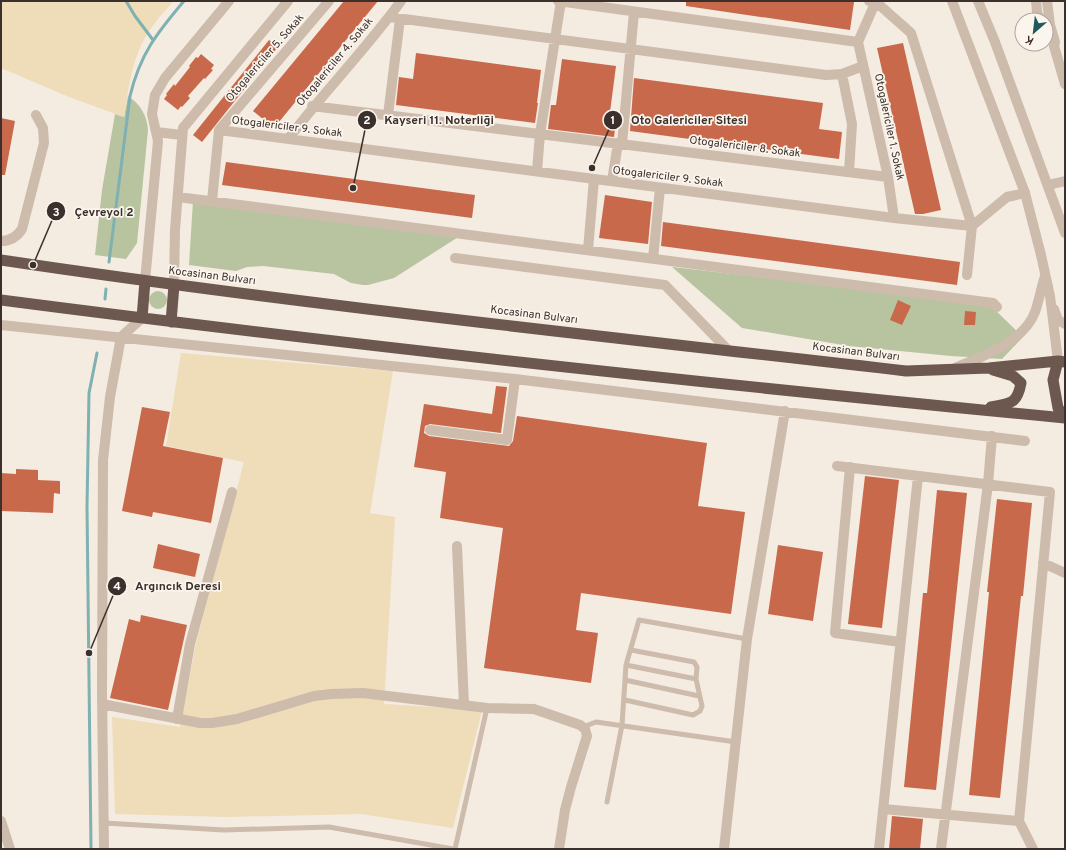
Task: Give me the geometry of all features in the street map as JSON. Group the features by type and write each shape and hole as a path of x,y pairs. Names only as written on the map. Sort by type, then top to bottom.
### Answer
{"highway":[{"name":"Kocasinan Bulvarı","path":"1,260 174,285 906,371 989,368 1062,362"},
{"path":"142,318 145,281"},
{"path":"171,322 174,285"},
{"path":"1,300 171,322 789,392 1065,417"},
{"path":"1062,362 1053,380 1058,408 1065,417"},
{"path":"979,410 1012,403 1019,396 1021,383 1013,376 989,368"}],"street":[{"path":"145,281 158,141 152,114 158,89 165,78 229,1"},
{"path":"174,285 175,230 183,128 288,1"},
{"name":"Otogalericiler 5. Sokak","path":"219,130 329,1"},
{"name":"Otogalericiler 4. Sokak","path":"288,138 312,106 401,1"},
{"path":"558,1 592,3 634,12 858,42 874,1 911,33 972,226 967,275"},
{"path":"952,1 1025,193 1050,296 1062,362"},
{"path":"978,1 995,42 1065,233"},
{"path":"1037,12 1036,1 1042,3 1047,1 1048,12"},
{"path":"537,171 540,134 561,2"},
{"path":"612,181 620,144 634,12"},
{"path":"389,17 826,74 842,74 863,66"},
{"path":"388,115 400,19"},
{"path":"1054,39 1054,46 1065,82"},
{"name":"Otogalericiler 1. Sokak","path":"858,42 888,176 894,218"},
{"path":"842,74 852,124 849,172"},
{"name":"Otogalericiler 8. Sokak","path":"312,106 888,176"},
{"path":"1,241 14,238 22,229 44,143 43,128 36,115"},
{"path":"212,201 219,130"},
{"name":"Otogalericiler 9. Sokak","path":"219,130 894,218 972,226"},
{"path":"156,132 182,135"},
{"path":"588,250 594,179"},
{"path":"1048,185 1065,181"},
{"path":"653,259 660,188"},
{"path":"972,226 1007,197 1025,193"},
{"path":"178,196 993,303 997,307"},
{"path":"455,258 664,285 728,350"},
{"path":"953,369 1013,341 1030,323 1035,313 1045,274"},
{"path":"1050,296 1058,320 1065,324"},
{"path":"104,849 102,704 103,460 110,398 122,337 142,318"},
{"path":"1,325 514,379 1025,440"},
{"path":"430,430 507,440 514,379"},
{"path":"724,849 748,639 785,411"},
{"path":"941,849 988,484 992,436"},
{"path":"837,466 1050,492 1019,821 1032,849"},
{"path":"850,467 835,633 900,642"},
{"path":"879,849 918,476"},
{"path":"177,719 190,644 232,492"},
{"path":"456,546 464,705"},
{"path":"1043,563 1065,573"},
{"path":"102,704 200,723 224,722 314,696 348,693 377,694 487,708 534,709 583,727 587,732 587,739 565,810 559,849"},
{"path":"883,809 1019,821"},
{"path":"1,821 10,849"}],"lane":[{"path":"607,802 622,725 625,700 626,665 639,620 748,639"},
{"path":"625,700 693,715 700,711 702,706 696,679 697,667 694,662 630,650"},
{"path":"626,665 696,679"},
{"path":"625,680 699,696"},
{"path":"104,823 224,830 329,827 454,849 487,708"},
{"path":"583,727 596,722 736,742"}],"green space":[{"path":"128,96 142,110 146,119 148,130 137,243 126,259 95,255 102,190 115,114 124,117"},
{"path":"193,201 463,234 394,278 368,285 351,283 334,274 263,266 247,267 236,271 189,265"},
{"path":"672,267 988,303 1023,337 1002,359 951,356 849,346 742,328"},
{"path":"158,291 164,294 167,300 164,306 158,309 152,306 149,300 152,294"}],"sand":[{"path":"1,1 173,2 157,20 142,44 130,80 124,117 69,97 1,68"},
{"path":"181,353 393,371 370,513 395,517 384,704 482,710 453,828 361,814 227,817 115,814 112,717 180,727 196,643 244,462 166,446"}],"building":[{"path":"344,1 378,1 274,128 253,111"},
{"path":"686,1 854,2 850,30 686,6"},
{"path":"269,40 278,47 202,142 193,135"},
{"path":"903,43 941,210 923,214 915,214 877,48"},
{"path":"416,53 541,70 535,123 396,105 399,77 413,79"},
{"path":"201,54 214,65 211,69 213,70 188,96 190,98 178,110 164,99 167,95 166,94 174,84 175,86 196,57 198,58"},
{"path":"562,59 616,66 610,112 618,113 617,129 615,129 614,137 548,129 551,105 556,105"},
{"path":"634,78 823,103 819,129 842,132 839,159 630,131"},
{"path":"1,118 15,121 5,175 1,175"},
{"path":"226,162 475,195 472,218 222,185"},
{"path":"605,195 652,202 648,244 599,238"},
{"path":"663,222 960,262 957,285 661,246"},
{"path":"898,300 911,306 902,325 890,320"},
{"path":"965,311 976,312 975,325 964,325"},
{"path":"496,386 507,387 501,433 430,424 425,426 424,433 429,436 509,446 513,441 517,416 707,443 698,506 745,512 731,614 581,593 576,630 598,633 591,683 484,668 503,528 440,518 446,472 414,467 424,404 492,414"},
{"path":"142,407 170,412 163,446 223,458 211,523 153,512 152,517 122,511"},
{"path":"16,469 38,470 38,480 60,481 60,494 54,493 53,513 1,511 1,473 16,474"},
{"path":"865,476 899,480 882,628 848,624"},
{"path":"937,490 967,493 936,790 904,787 923,593 927,593"},
{"path":"997,499 1032,503 1000,798 969,795"},
{"path":"158,544 200,554 195,577 153,568"},
{"path":"778,545 823,552 813,621 768,614"},
{"path":"141,615 187,625 168,710 110,698 129,619 140,622"},
{"path":"892,816 923,819 920,849 889,849"}],"waterway":[{"path":"126,1 153,40"},
{"path":"109,262 130,96 134,81 144,56 158,34 184,1"},
{"path":"105,299 106,289"},
{"path":"91,849 87,507 89,393 97,353"}],"place":[{"name":"Oto Galericiler Sitesi","path":"592,168"},
{"name":"Kayseri 11. Noterliği","path":"353,188"},
{"name":"Çevreyol 2","path":"33,265"},
{"name":"Argıncık Deresi","path":"89,653"}]}
